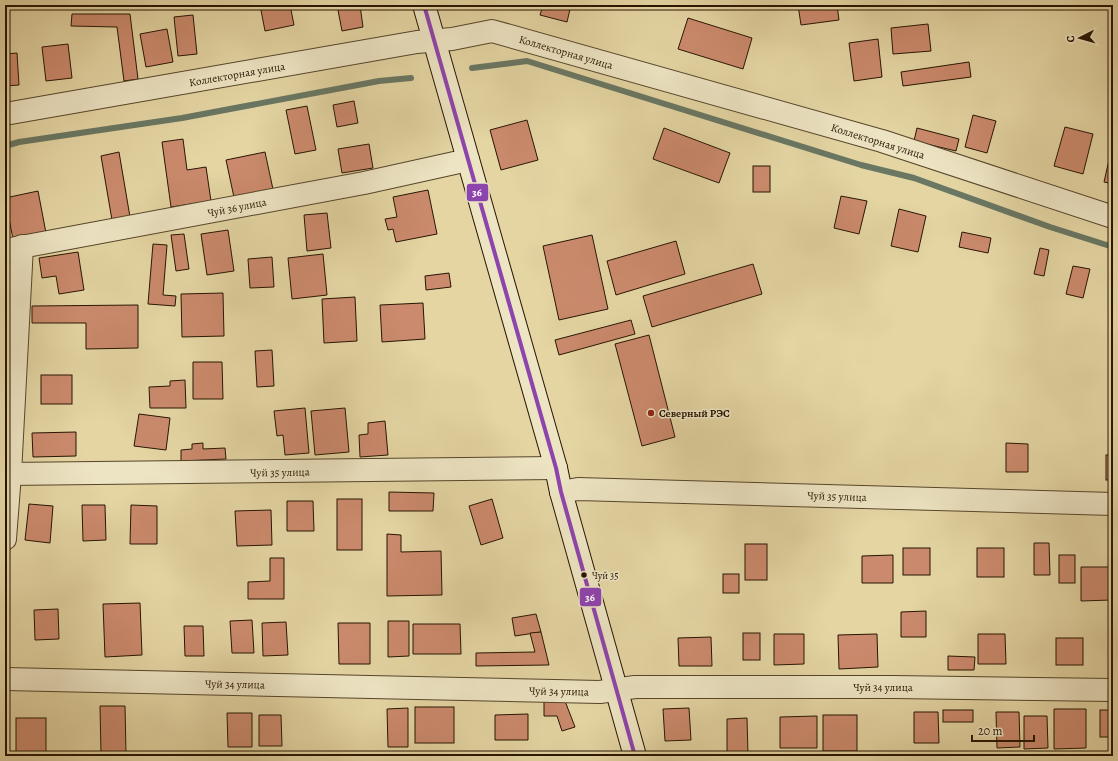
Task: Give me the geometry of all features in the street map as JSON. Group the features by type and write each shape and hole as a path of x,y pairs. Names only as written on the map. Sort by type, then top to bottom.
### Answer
{"street":[{"path":"424,5 556,468 561,492 635,756"},
{"name":"Коллекторная улица","path":"5,114 409,43 452,39 492,31 882,141 1113,217"},
{"name":"Чуй 36 улица","path":"14,248 364,183 468,160"},
{"path":"5,539 14,248"},
{"name":"Чуй 35 улица","path":"8,474 556,468"},
{"name":"Чуй 35 улица","path":"561,492 578,489 1113,504"},
{"name":"Чуй 34 улица","path":"5,679 600,692 635,687 893,687 1113,690"}],"building":[{"path":"103,5 197,5 197,6 103,9"},
{"path":"260,5 290,5 294,25 265,31"},
{"path":"337,5 360,5 363,27 342,31"},
{"path":"543,5 571,5 567,22 540,15"},
{"path":"798,5 837,5 839,20 801,25"},
{"path":"870,5 910,5 910,7 871,9"},
{"path":"72,14 130,14 138,79 124,81 117,27 71,26"},
{"path":"193,15 197,54 178,56 174,17"},
{"path":"688,18 752,38 743,69 678,49"},
{"path":"928,24 931,51 893,54 891,28"},
{"path":"167,29 173,62 146,67 140,34"},
{"path":"878,39 882,77 854,81 849,43"},
{"path":"68,44 72,78 46,81 42,47"},
{"path":"17,53 19,85 5,86 5,54"},
{"path":"969,62 971,77 903,86 901,72"},
{"path":"354,101 358,123 337,127 333,105"},
{"path":"307,106 316,150 295,154 286,110"},
{"path":"973,115 996,121 987,153 965,147"},
{"path":"527,120 538,160 501,170 490,130"},
{"path":"1065,127 1093,134 1083,174 1054,166"},
{"path":"664,128 730,153 719,183 653,159"},
{"path":"917,128 959,139 956,151 914,141"},
{"path":"183,139 187,170 206,167 211,201 171,207 162,142"},
{"path":"1113,142 1113,184 1104,182"},
{"path":"369,144 373,168 342,173 338,149"},
{"path":"119,152 130,217 112,220 101,156"},
{"path":"265,152 274,194 235,202 226,160"},
{"path":"753,166 770,166 770,192 753,192"},
{"path":"428,190 437,234 396,242 393,229 388,230 385,219 397,217 393,197"},
{"path":"38,191 46,233 13,239 5,198"},
{"path":"841,196 867,201 859,234 834,228"},
{"path":"899,209 926,216 918,252 891,246"},
{"path":"327,213 331,248 307,251 304,215"},
{"path":"228,230 234,271 207,275 201,234"},
{"path":"962,232 991,238 988,253 959,247"},
{"path":"184,234 189,269 176,271 171,235"},
{"path":"592,235 608,309 559,320 543,246"},
{"path":"676,241 685,274 616,295 607,261"},
{"path":"153,244 167,245 163,295 176,296 175,306 148,304"},
{"path":"1040,248 1049,250 1044,276 1034,274"},
{"path":"78,252 84,290 59,294 56,276 42,278 39,258"},
{"path":"323,254 327,295 292,299 288,258"},
{"path":"272,257 274,287 250,288 248,259"},
{"path":"753,264 762,294 652,327 643,296"},
{"path":"1073,266 1090,269 1083,298 1066,294"},
{"path":"449,273 451,287 426,290 425,276"},
{"path":"223,293 224,336 182,337 181,294"},
{"path":"355,297 357,341 324,343 322,299"},
{"path":"423,303 425,339 382,342 380,305"},
{"path":"138,305 138,348 86,349 86,323 32,323 32,306"},
{"path":"631,320 635,334 559,355 555,340"},
{"name":"Северный РЭС","path":"649,335 675,437 642,446 615,344"},
{"path":"272,350 274,386 257,387 255,351"},
{"path":"193,362 222,362 223,399 193,399"},
{"path":"41,375 72,375 72,404 41,404"},
{"path":"185,380 186,408 150,408 149,387 170,386 170,381"},
{"path":"305,408 309,453 285,455 283,435 277,436 274,411"},
{"path":"345,408 349,452 315,455 311,411"},
{"path":"139,414 170,418 166,450 134,446"},
{"path":"385,421 388,455 360,457 359,435 368,434 368,423"},
{"path":"76,432 76,456 33,457 32,433"},
{"path":"203,443 203,449 225,448 226,459 181,461 181,450 192,449 192,444"},
{"path":"1006,443 1028,444 1028,472 1006,472"},
{"path":"1106,455 1113,455 1113,480 1106,480"},
{"path":"389,492 434,493 433,511 389,511"},
{"path":"337,499 362,499 362,550 337,550"},
{"path":"492,499 503,538 481,545 469,506"},
{"path":"287,501 313,501 314,531 287,531"},
{"path":"29,504 53,506 50,543 25,540"},
{"path":"82,505 105,505 106,540 83,541"},
{"path":"131,505 157,506 157,544 130,544"},
{"path":"271,510 272,545 237,546 235,511"},
{"path":"387,534 401,535 401,552 441,551 442,595 387,596"},
{"path":"1034,543 1049,543 1050,575 1034,575"},
{"path":"745,544 767,544 767,580 745,580"},
{"path":"903,548 930,548 930,575 903,575"},
{"path":"977,548 1004,548 1004,577 977,577"},
{"path":"893,555 893,583 862,583 862,556"},
{"path":"1059,555 1075,555 1075,583 1059,583"},
{"path":"270,558 284,558 284,599 248,599 248,582 270,581"},
{"path":"1081,567 1111,567 1111,600 1081,601"},
{"path":"723,574 739,574 739,593 723,593"},
{"path":"140,603 142,655 105,657 103,604"},
{"path":"1110,607 1113,607 1113,630 1110,630"},
{"path":"58,609 59,639 35,640 34,610"},
{"path":"926,611 926,637 901,637 901,612"},
{"path":"536,614 541,632 515,636 512,618"},
{"path":"252,620 254,653 232,653 230,621"},
{"path":"388,621 409,621 409,656 388,657"},
{"path":"286,622 288,655 263,656 262,623"},
{"path":"338,623 370,623 370,664 339,664"},
{"path":"413,624 460,624 461,654 413,654"},
{"path":"184,626 203,626 204,656 185,656"},
{"path":"541,632 549,665 476,666 476,653 535,652 530,633"},
{"path":"743,633 760,633 760,660 743,660"},
{"path":"774,634 804,634 804,664 774,665"},
{"path":"877,634 878,667 839,669 838,635"},
{"path":"978,634 1005,634 1006,664 978,664"},
{"path":"711,637 712,666 679,666 678,638"},
{"path":"1056,638 1083,638 1083,665 1056,665"},
{"path":"948,656 975,657 974,670 948,670"},
{"path":"544,701 565,701 575,727 562,731 557,716 544,716"},
{"path":"100,706 125,706 126,754 101,754"},
{"path":"415,707 454,707 454,743 415,743"},
{"path":"408,708 408,747 388,747 387,709"},
{"path":"689,708 691,740 665,741 663,709"},
{"path":"1054,709 1086,709 1086,748 1054,749"},
{"path":"943,710 973,710 973,722 943,722"},
{"path":"1100,710 1113,710 1113,737 1100,737"},
{"path":"914,712 938,712 939,743 914,743"},
{"path":"996,712 1019,712 1020,747 997,748"},
{"path":"227,713 252,713 252,747 228,747"},
{"path":"528,714 528,740 495,740 495,715"},
{"path":"259,715 281,715 282,746 259,746"},
{"path":"823,715 857,715 857,751 823,751"},
{"path":"817,716 817,748 780,748 780,717"},
{"path":"1024,716 1047,716 1048,748 1024,749"},
{"path":"16,718 46,718 46,756 16,756"},
{"path":"747,718 748,754 727,754 727,719"}],"waterway":[{"path":"472,68 527,61 861,165 914,178 1050,227 1113,247"},
{"path":"5,146 19,142 182,118 379,81 411,78"}],"transit line":[{"name":"36","path":"424,5 556,468 561,492 635,756"}],"place":[{"name":"Северный РЭС","path":"651,413"},
{"name":"Чуй 35","path":"584,575"}]}
